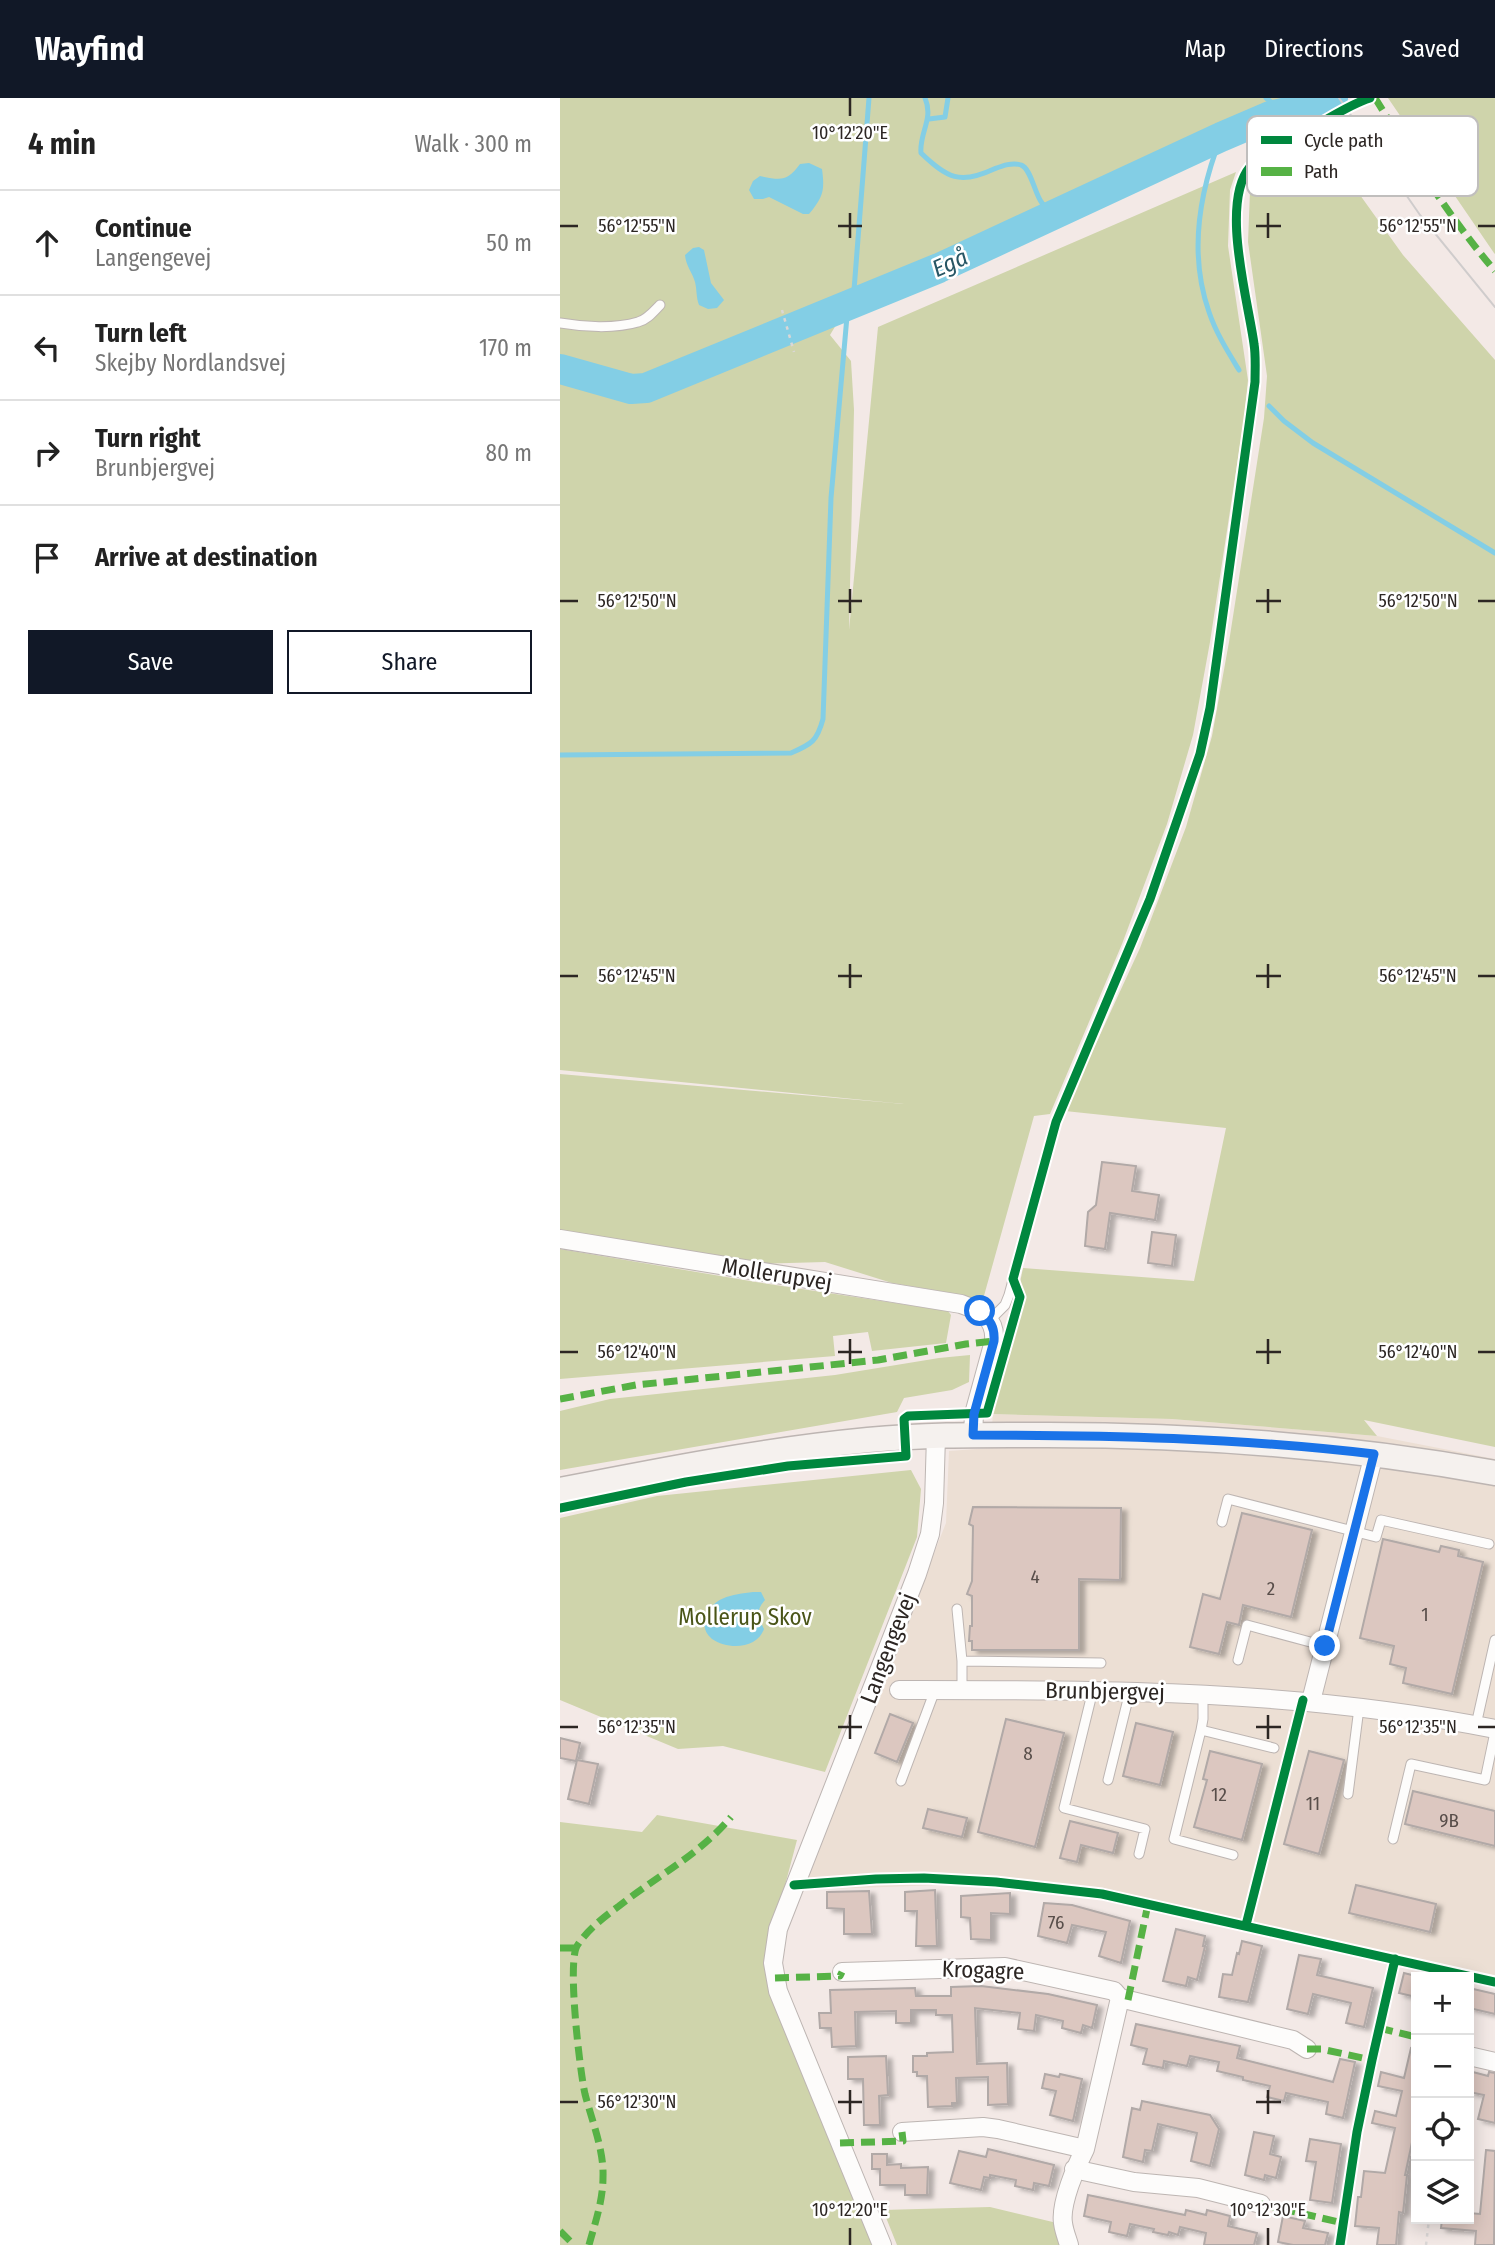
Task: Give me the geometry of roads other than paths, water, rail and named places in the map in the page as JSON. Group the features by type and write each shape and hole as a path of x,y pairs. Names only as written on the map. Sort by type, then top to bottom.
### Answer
{"street":[{"name":"Mollerupvej","path":"560,1239 961,1304 980,1311 990,1320"},
{"path":"973,1435 974,1414 994,1341 995,1332 990,1320"},
{"path":"560,1490 677,1467 785,1450 867,1440 973,1435 1089,1435 1291,1444 1495,1473"},
{"name":"Langengevej","path":"882,2245 778,1991 773,1963 778,1930 794,1885 903,1611 930,1534 935,1492 936,1436"},
{"path":"1311,1701 1374,1454"},
{"name":"Brunbjergvej","path":"899,1690 1203,1693 1311,1701 1495,1730"},
{"name":"Krogagre","path":"842,1972 1005,1966 1114,1991 1120,1998 1293,2040 1307,2049"},
{"path":"1069,2245 1062,2221 1074,2169 1085,2149 1120,1998"},
{"path":"1474,2057 1495,2062"},
{"path":"902,2132 983,2127 1085,2149"},
{"path":"1074,2169 1134,2182 1198,2188 1261,2204"}],"lane":[{"path":"560,323 601,326 640,322 660,305"},
{"path":"990,1320 1005,1305 1009,1294 1042,1174"},
{"path":"1222,1522 1228,1499 1376,1537 1381,1520 1489,1545"},
{"path":"957,1609 962,1690"},
{"path":"1238,1660 1247,1625 1325,1646"},
{"path":"1476,1725 1495,1640"},
{"path":"962,1661 1101,1662"},
{"path":"901,1781 935,1690"},
{"path":"1093,1690 1064,1808 1145,1829 1139,1854"},
{"path":"1108,1780 1130,1691"},
{"path":"1203,1693 1201,1730 1174,1839 1233,1855"},
{"path":"1348,1794 1359,1708"},
{"path":"1201,1730 1274,1748"},
{"path":"1394,1839 1411,1764 1490,1781 1495,1730"}],"water":[{"path":"809,163 822,169 823,183 820,198 809,214 803,214 769,197 754,199 749,190 753,181 760,176 787,177 800,164"},
{"path":"693,248 704,250 711,283 724,300 717,308 708,309 698,302 695,282 685,255"},
{"path":"761,1592 765,1600 759,1611 764,1629 760,1636 741,1646 726,1645 712,1639 704,1625 711,1607 723,1598"}],"waterway":[{"path":"853,303 869,98"},
{"path":"925,98 928,113 921,153 930,162 947,173 963,178 1007,165 1021,165 1028,171 1042,203 1055,214"},
{"path":"929,119 945,117 948,98"},
{"path":"1266,98 1285,113"},
{"name":"Egå","path":"1270,116 1321,104 1333,98"},
{"name":"Egå","path":"560,369 631,389 646,388 939,268 1247,126"},
{"path":"1221,137 1202,202 1199,268 1212,320 1239,370"},
{"path":"560,755 791,753 809,744 816,737 823,719 831,498 848,305"},
{"path":"1269,406 1313,443 1495,553"}],"tram line":[{"path":"1339,98 1351,116"},
{"path":"1407,196 1495,307"}],"park label":[{"name":"Mollerup Skov","path":"745,1617"}]}
